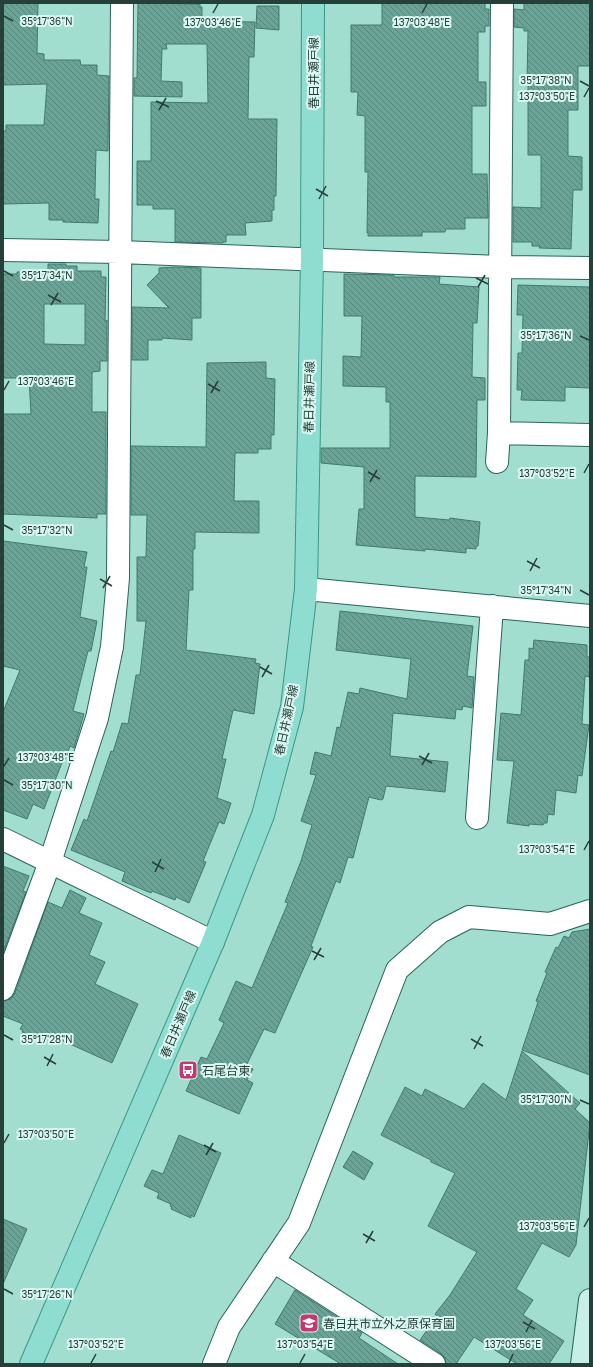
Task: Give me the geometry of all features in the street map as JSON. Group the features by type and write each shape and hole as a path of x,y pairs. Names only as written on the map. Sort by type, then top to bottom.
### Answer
{"main road":[{"name":"春日井瀬戸線","path":"31,1364 213,942 263,815 290,714 306,589 312,259 313,3"}],"street":[{"path":"3,989 50,862 97,718 112,647 118,578 122,3"},
{"path":"497,462 502,3"},
{"path":"3,250 120,252 500,267 590,268"},
{"path":"498,434 590,435"},
{"path":"306,589 590,616"},
{"path":"477,818 492,606"},
{"path":"3,839 213,942"},
{"path":"214,1364 229,1327 299,1222 397,970 440,932 469,916 550,924 590,911"},
{"path":"273,1261 434,1364"},
{"path":"582,1364 590,1300"}],"building":[{"path":"3,3 38,3 37,53 44,54 44,60 80,60 81,65 97,65 97,75 109,76 108,151 96,150 95,199 99,199 98,223 49,220 49,203 3,204 3,131 6,131 6,125 44,125 47,84 3,85"},
{"path":"138,3 200,4 200,7 202,7 202,21 255,22 254,57 249,57 248,119 277,119 276,196 274,196 272,221 245,223 246,235 226,235 226,242 223,243 175,242 175,209 153,209 153,205 137,205 137,161 151,161 151,102 208,103 207,44 166,44 167,49 162,49 161,81 182,82 182,97 134,96 134,78 137,78"},
{"path":"382,3 485,3 485,9 489,9 489,26 485,26 485,32 478,32 478,82 486,82 486,106 472,106 472,174 487,174 488,218 465,218 465,229 446,229 445,232 422,232 422,236 368,236 368,172 365,172 365,116 357,115 358,92 351,92 351,25 382,25"},
{"path":"524,3 590,3 590,66 578,66 578,110 568,110 568,156 582,157 582,190 573,190 571,249 539,248 540,246 532,246 532,242 513,242 513,207 541,208 541,155 528,155 528,31 524,31 524,28 514,27 514,9 524,10"},
{"path":"257,6 279,6 279,30 256,28"},
{"path":"48,264 66,264 66,266 77,266 77,271 101,271 101,277 106,277 105,322 107,320 107,361 100,361 100,371 92,372 92,412 106,412 106,514 97,514 97,518 3,514 3,414 31,414 29,378 3,378 3,274 17,274 17,272 48,272","holes":["44,304 85,304 85,345 44,344"]},
{"path":"159,268 201,268 201,318 192,318 192,340 162,338 162,340 148,340 148,360 132,360 132,307 169,308 147,285 159,273"},
{"path":"344,274 394,275 394,277 440,277 439,284 479,287 477,323 473,323 472,377 485,378 485,400 477,400 476,477 415,476 415,517 449,520 450,518 480,522 478,546 476,546 476,549 466,548 466,553 356,545 359,509 364,509 364,467 321,463 321,448 390,448 390,402 386,402 386,387 343,386 343,356 361,357 362,316 344,316"},
{"path":"518,285 590,287 590,388 565,387 565,401 521,400 522,390 517,390 518,353 522,353 523,315 517,315"},
{"path":"266,362 266,378 275,379 274,435 271,435 271,449 258,449 258,453 235,453 234,501 259,501 259,533 195,532 195,549 193,549 193,590 189,590 186,650 256,659 255,663 260,664 254,714 233,710 222,759 226,759 217,798 231,803 224,824 219,822 203,861 206,862 189,903 176,897 175,900 152,891 151,893 122,881 125,872 71,850 84,819 87,821 111,751 113,752 122,723 128,724 136,675 140,675 146,621 137,621 137,557 146,557 147,515 131,515 131,446 206,447 207,363"},
{"path":"3,541 87,552 84,567 87,567 80,617 97,621 91,651 88,651 73,711 84,714 74,748 70,746 65,760 63,760 44,809 33,804 27,819 3,810 3,712 20,670 3,666"},
{"path":"340,611 473,626 467,676 474,677 472,708 463,706 462,710 456,709 455,719 393,713 390,756 448,762 445,792 386,786 383,799 381,800 369,797 353,858 348,857 340,883 336,881 311,946 313,947 275,1033 264,1029 246,1066 253,1069 247,1080 253,1083 239,1114 186,1091 201,1057 207,1059 224,1023 219,1020 236,981 252,988 288,903 285,902 301,861 312,825 301,821 316,775 310,774 315,752 331,756 337,727 340,728 348,692 359,694 360,688 407,699 411,659 336,650"},
{"path":"534,640 587,645 587,657 590,657 590,666 589,677 585,676 582,724 589,725 582,776 578,775 576,793 556,790 554,815 548,814 547,823 544,823 543,825 529,824 529,826 507,823 514,761 497,760 501,713 521,715 525,660 529,660 529,648 533,649"},
{"path":"3,866 29,876 23,891 26,892 3,953"},
{"path":"70,890 86,898 79,913 102,923 89,955 105,962 95,984 138,1004 112,1063 50,1035 46,1042 22,1032 23,1030 20,1029 23,1024 3,1016 3,1001 11,999 15,993 48,902 62,908"},
{"path":"590,929 590,1075 522,1050 538,1002 536,1001 547,973 545,972 556,947 558,948 564,936 569,938 572,932"},
{"path":"522,1051 580,1103 575,1109 590,1123 576,1245 569,1257 542,1243 516,1289 533,1300 523,1315 564,1341 549,1364 517,1364 474,1337 456,1364 446,1364 445,1358 441,1354 420,1340 437,1316 435,1314 450,1295 477,1252 428,1226 455,1173 381,1135 405,1087 422,1096 425,1089 464,1109 483,1083 506,1100"},
{"path":"179,1135 221,1153 194,1217 191,1215 191,1218 171,1209 171,1204 157,1198 159,1193 144,1186 152,1170 163,1174"},
{"path":"353,1151 373,1163 364,1180 343,1167"},
{"path":"3,1219 27,1229 3,1284"},
{"path":"295,1290 362,1333 359,1338 398,1364 341,1364 275,1324"}],"place":[{"name":"石尾台東","path":"188,1070"},
{"name":"春日井市立外之原保育園","path":"309,1323"}]}
